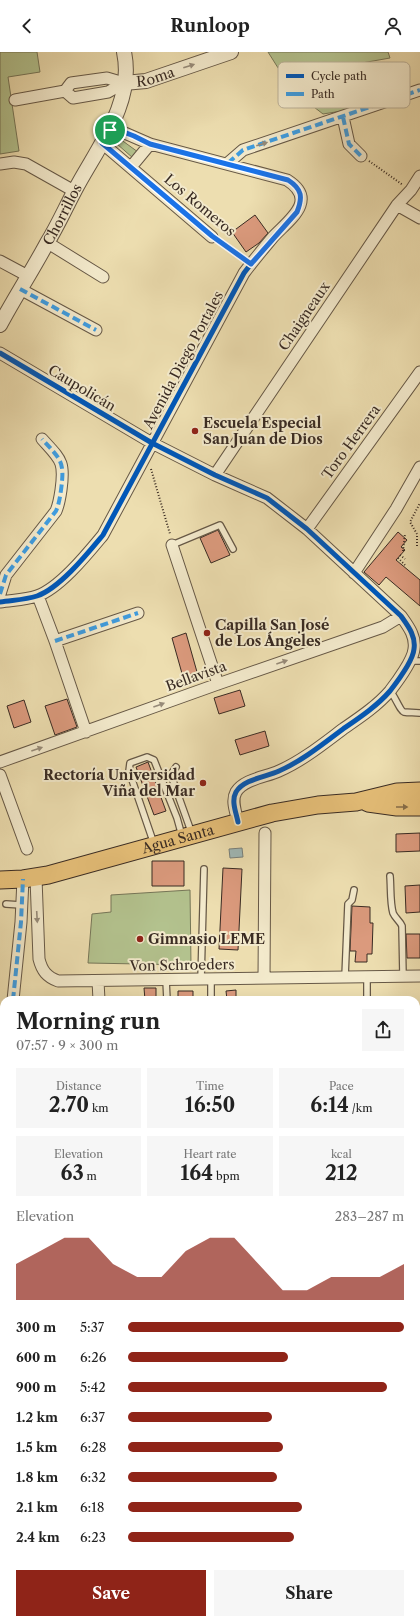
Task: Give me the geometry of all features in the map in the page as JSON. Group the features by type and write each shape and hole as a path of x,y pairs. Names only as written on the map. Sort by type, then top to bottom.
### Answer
{"main road":[{"name":"Agua Santa","path":"0,880 29,879 294,808 356,802 397,792 420,791"},
{"name":"Agua Santa","path":"356,802 397,807 420,807"}],"street":[{"path":"111,127 120,104 124,83 126,63 124,52"},
{"name":"Roma","path":"15,100 65,91 71,83 108,78 124,83 146,80 232,52"},
{"path":"410,94 420,90"},
{"path":"228,163 243,150 370,108"},
{"path":"343,118 349,144 361,156"},
{"name":"Chorrillos","path":"0,325 48,243 74,191 111,127"},
{"name":"Avenida Diego Portales","path":"111,127 150,144 228,163 288,180 296,185 301,196 297,212 244,273 152,443 215,475 267,498 307,529 401,616 410,628 414,637 415,661 390,691 364,714 318,748 279,771 245,784 236,792 234,800 238,822"},
{"name":"Los Romeros","path":"102,143 212,236"},
{"path":"131,167 150,144"},
{"path":"0,164 14,162 26,164 74,191"},
{"name":"Chaigneaux","path":"215,475 397,205 411,190 420,176"},
{"path":"397,205 420,218"},
{"path":"48,243 103,277"},
{"path":"0,261 28,276"},
{"path":"20,289 96,330"},
{"name":"Caupolicán","path":"0,353 152,443"},
{"name":"Toro Herrera","path":"307,529 420,372"},
{"path":"0,594 6,575 56,512 59,506 63,469 61,462 42,439"},
{"path":"0,602 38,596 56,584 81,561 103,535 152,443"},
{"path":"354,573 396,509 420,467"},
{"path":"172,545 218,684"},
{"path":"38,596 56,641 86,732"},
{"path":"56,641 138,613"},
{"name":"Bellavista","path":"0,762 383,627 401,616"},
{"path":"0,775 27,849"},
{"path":"264,978 265,833"},
{"path":"13,996 21,905 29,879"},
{"name":"Von Schroeders","path":"29,879 39,959 42,970 50,978 58,981 420,976"},
{"path":"98,981 98,996"}],"lane":[{"path":"172,545 220,525 233,549"},
{"path":"390,691 396,699 400,710 403,712 420,713"},
{"path":"154,846 129,771 130,763 147,757 154,760 177,818 188,836"},
{"path":"176,767 172,773 172,778 188,836"},
{"path":"204,869 206,979 210,996"},
{"path":"390,876 393,910 396,918 402,926 403,976"},
{"path":"345,977 348,904 353,898 354,890"},
{"path":"6,904 21,905"},
{"path":"367,976 368,996"},
{"path":"166,980 167,996"}],"path":[{"path":"361,156 411,190"},
{"path":"152,474 168,528"},
{"path":"417,546 417,534 410,522 420,503"},
{"path":"417,534 420,530"},
{"path":"404,552 405,534"},
{"path":"400,555 405,559"},
{"path":"398,558 405,565"}],"green space":[{"path":"0,52 37,52 40,72 8,77 19,151 0,154"},
{"path":"268,52 388,52 390,58 367,62 278,62 278,68"},
{"path":"315,108 349,108 348,110 323,114"},
{"path":"120,139 138,152 133,158 117,144"},
{"name":"Gimnasio LEME","path":"190,890 191,965 88,963 92,914 111,912 111,895"}],"water":[{"path":"242,848 243,857 230,858 229,849"}],"building":[{"path":"255,215 268,233 259,243 246,252 232,232"},
{"path":"218,530 230,555 211,563 200,538"},
{"path":"398,532 407,540 401,547 405,550 396,560 420,580 420,606 386,577 379,585 364,572"},
{"path":"186,633 197,672 183,677 172,638"},
{"path":"240,690 245,706 219,714 214,698"},
{"path":"67,699 77,727 55,735 45,706"},
{"path":"24,700 31,722 14,728 7,706"},
{"path":"265,731 269,746 240,755 235,740"},
{"path":"148,762 166,811 154,815 136,767"},
{"path":"420,833 420,851 396,852 396,834"},
{"path":"152,861 184,861 184,886 152,886"},
{"path":"223,868 242,869 238,950 219,949"},
{"path":"420,885 420,912 406,913 405,886"},
{"path":"352,906 370,907 370,923 373,923 372,954 367,954 367,962 355,962 356,951 350,951"},
{"path":"406,934 420,934 420,958 407,958"},
{"path":"144,988 156,988 156,996 145,996"},
{"path":"236,990 236,996 227,996 226,991"},
{"path":"178,991 193,991 193,996 178,996"}],"marked path":[{"path":"410,93 420,90"},
{"path":"228,163 243,150 367,108"},
{"path":"343,117 349,144 361,156"},
{"path":"20,289 96,330"},
{"path":"0,594 6,575 56,511 59,503 62,467 54,452 42,439"},
{"path":"55,641 138,613"},
{"path":"13,996 21,922 23,879"}],"cycle path":[{"path":"0,602 37,596 46,592 64,578 103,535 244,273 273,237 293,217 301,202 301,195 296,187 287,180 150,144 111,127"},
{"path":"0,353 152,443 215,475 267,498 307,529 401,616 411,631 414,640 413,654 404,671 390,691 368,712 304,757 288,767 244,784 236,792 234,799 234,807 238,822"}],"place":[{"name":"Escuela Especial San Juan de Dios","path":"195,431"},
{"name":"Capilla San José de Los Ángeles","path":"207,633"},
{"name":"Rectoría Universidad Viña del Mar","path":"203,783"},
{"name":"Gimnasio LEME","path":"140,939"}],"route":[{"path":"111,127 150,144 228,163 288,180 296,185 301,196 297,212 251,264 212,236 102,143 110,130 111,127"}]}
